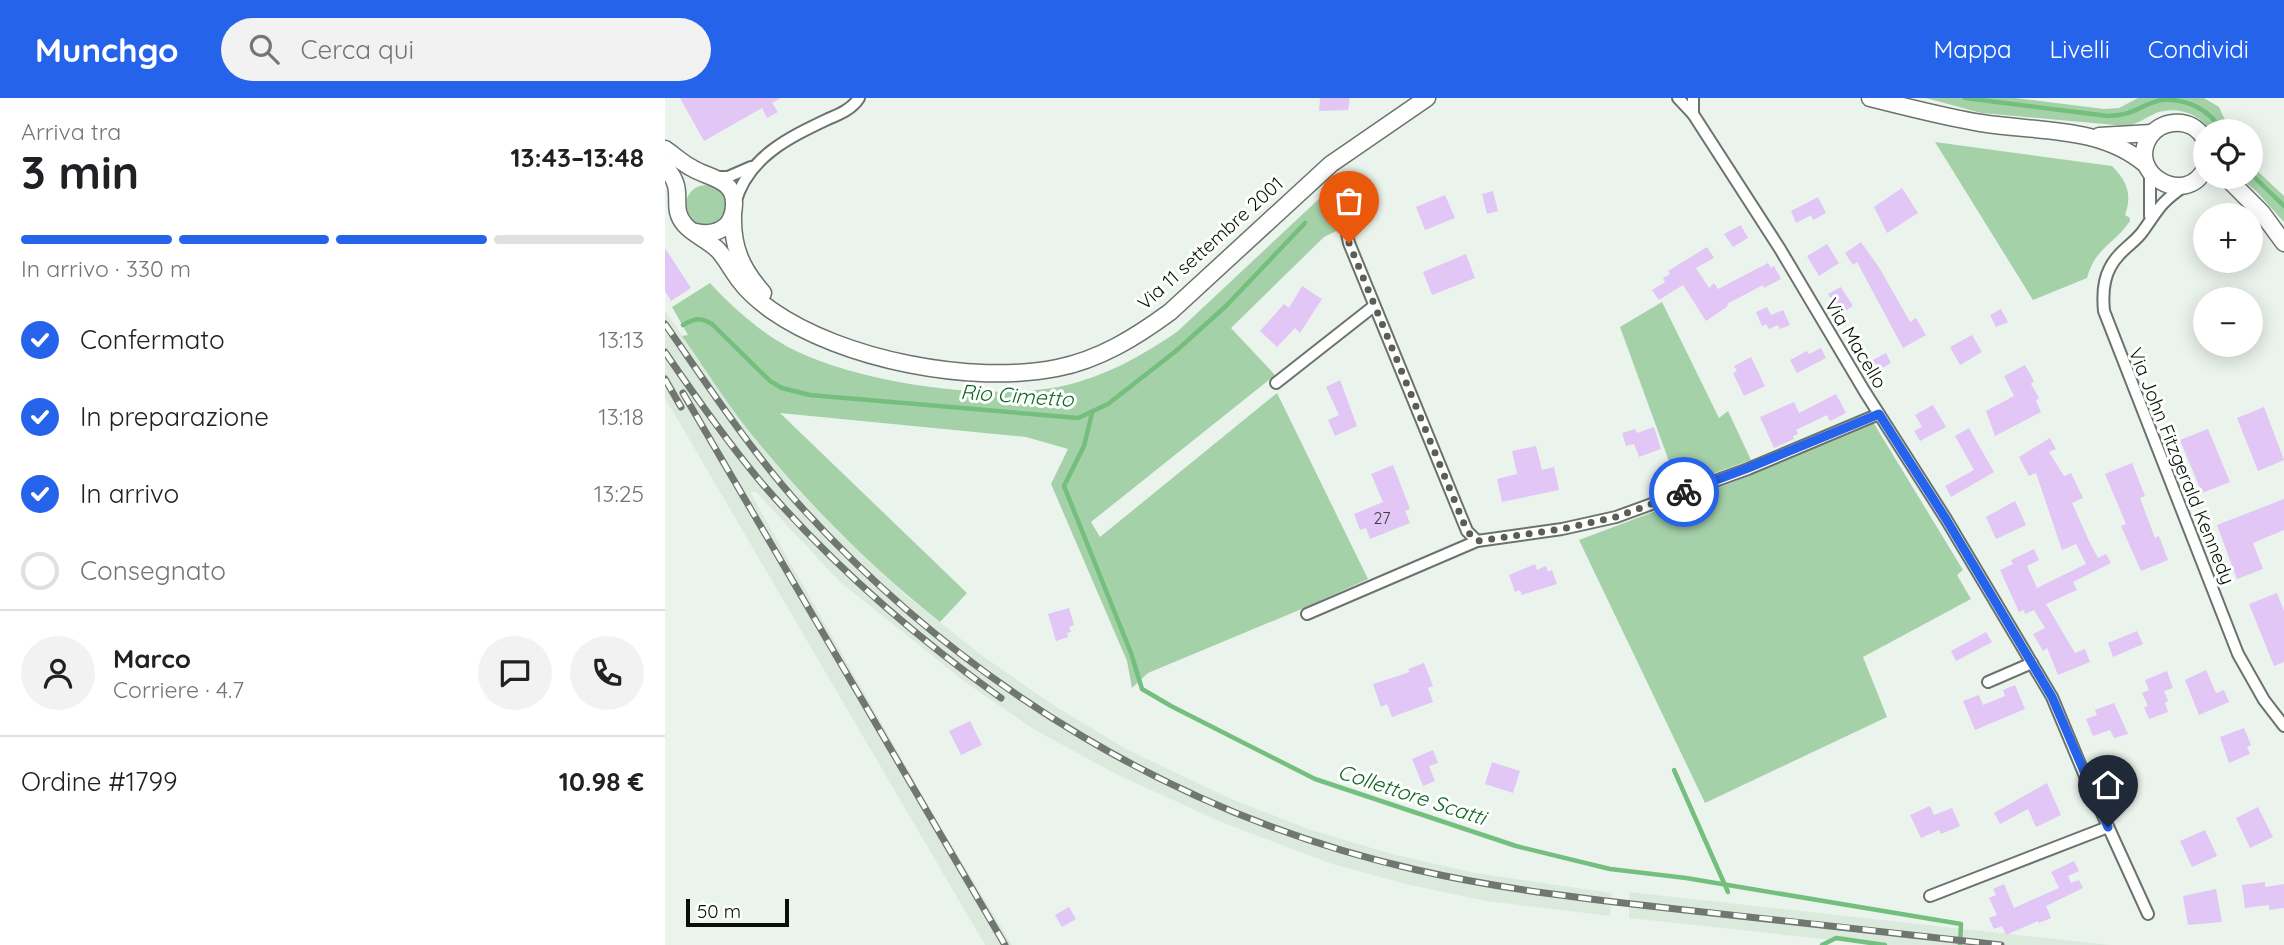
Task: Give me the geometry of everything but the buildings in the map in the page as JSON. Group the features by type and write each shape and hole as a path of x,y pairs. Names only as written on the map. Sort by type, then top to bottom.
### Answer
{"main road":[{"name":"Via 11 settembre 2001","path":"665,167 677,184 677,211 689,229 719,251 752,294 798,326 858,351 915,365 974,373 1017,373 1057,368 1091,358 1118,346 1170,312 1331,164 1427,98"},
{"path":"1870,98 1981,123 2089,136 2152,133 2169,123 2178,122 2193,128"},
{"path":"2148,169 2145,148 2152,133"},
{"path":"2089,136 2125,148 2165,185 2193,178"},
{"name":"Via 11 settembre 2001","path":"665,149 690,168 727,186 734,199 734,244 739,257 755,284 774,306 798,326"},
{"path":"678,196 693,179 711,177"},
{"path":"2232,189 2239,191 2262,213 2284,243"},
{"path":"696,232 719,231 730,221 734,210"}],"street":[{"path":"711,177 741,173 782,143 841,113 859,98"},
{"name":"Via Macello","path":"1678,98 1693,114 1780,249 2052,697 2148,914"},
{"path":"1693,98 1693,114"},
{"path":"734,210 744,179 756,163"},
{"path":"2148,169 2150,219"},
{"name":"Via John Fitzgerald Kennedy","path":"2193,179 2167,198 2144,230 2110,267 2104,283 2104,311 2238,654 2264,701 2284,726"},
{"path":"1347,195 1344,220 1349,243 1467,531 1477,541"},
{"path":"1276,383 1374,306"},
{"path":"1307,614 1477,541 1562,529 1616,517 1748,468 1879,414"},
{"path":"1988,682 2032,663"},
{"path":"1930,896 2108,827"}],"shaded area":[{"path":"665,311 756,440 840,534 908,597 980,654 1050,703 1128,750 1231,799 1311,830 1392,854 1475,873 1612,893 1610,916 1486,901 1410,885 1332,864 1219,821 1116,774 1035,730 965,682 840,582 756,492 750,492 940,826 1012,945 985,945 665,398"},
{"path":"1629,892 2110,945 1878,945 1629,918"}],"green space":[{"path":"1926,98 2015,98 2104,109 2119,108 2138,98 2204,98 2219,107 2224,119 2198,119 2171,110 2156,113 2126,126 1981,113"},
{"path":"1935,142 2112,166 2127,189 2125,215 2130,221 2095,259 2087,278 2033,300"},
{"path":"2263,176 2284,196 2284,222 2254,189 2263,189"},
{"path":"1344,181 1346,186 1338,207 1336,231 1324,237 1231,328 1275,375 1091,522 1100,537 1277,393 1368,579 1148,673 1132,688 1127,661 1051,484 1068,449 1026,437 780,413 967,593 940,622 867,559 821,514 778,466 737,416 682,336 688,335 672,307 710,283 746,318 788,347 849,371 923,386 961,390 998,392 1063,386 1094,377 1123,364 1178,331 1337,182"},
{"path":"706,185 720,191 726,205 720,219 706,225 692,219 686,205 692,191"},
{"path":"1662,302 1719,418 1728,411 1751,460 1678,486 1620,327"},
{"path":"1873,422 1963,570 1957,575 1971,599 1863,657 1887,717 1705,803 1579,540 1746,477"}],"waterway":[{"path":"1965,98 2108,116 2124,114 2161,100 2171,100 2189,103 2213,119"},
{"path":"2263,186 2284,206"},
{"name":"Rio Cimetto","path":"683,325 697,319 712,324 770,381 782,388 810,395 1078,418 1108,404 1176,351 1226,306 1305,223"},
{"name":"Collettore Scatti","path":"1092,413 1084,446 1064,486 1131,653 1142,689 1315,779 1516,846 1610,869 1686,878 1961,924 1960,945"},
{"path":"1674,770 1728,892"},
{"name":"Collettore Scatti","path":"1822,945 1836,938 1885,945"}],"railway":[{"path":"665,324 767,466 804,510 867,574 935,634 1007,688 1083,737 1162,780 1245,816 1330,847 1450,877 1584,898 2001,945"},
{"path":"665,352 747,465 815,541 905,624 1001,698"},
{"path":"665,379 681,407"},
{"path":"683,393 1005,945"}],"way so far":[{"path":"1349,243 1467,531 1477,541 1562,529 1616,517 1684,492"}],"route":[{"path":"1684,492 1879,414 1946,519 2052,697 2108,827"}]}
